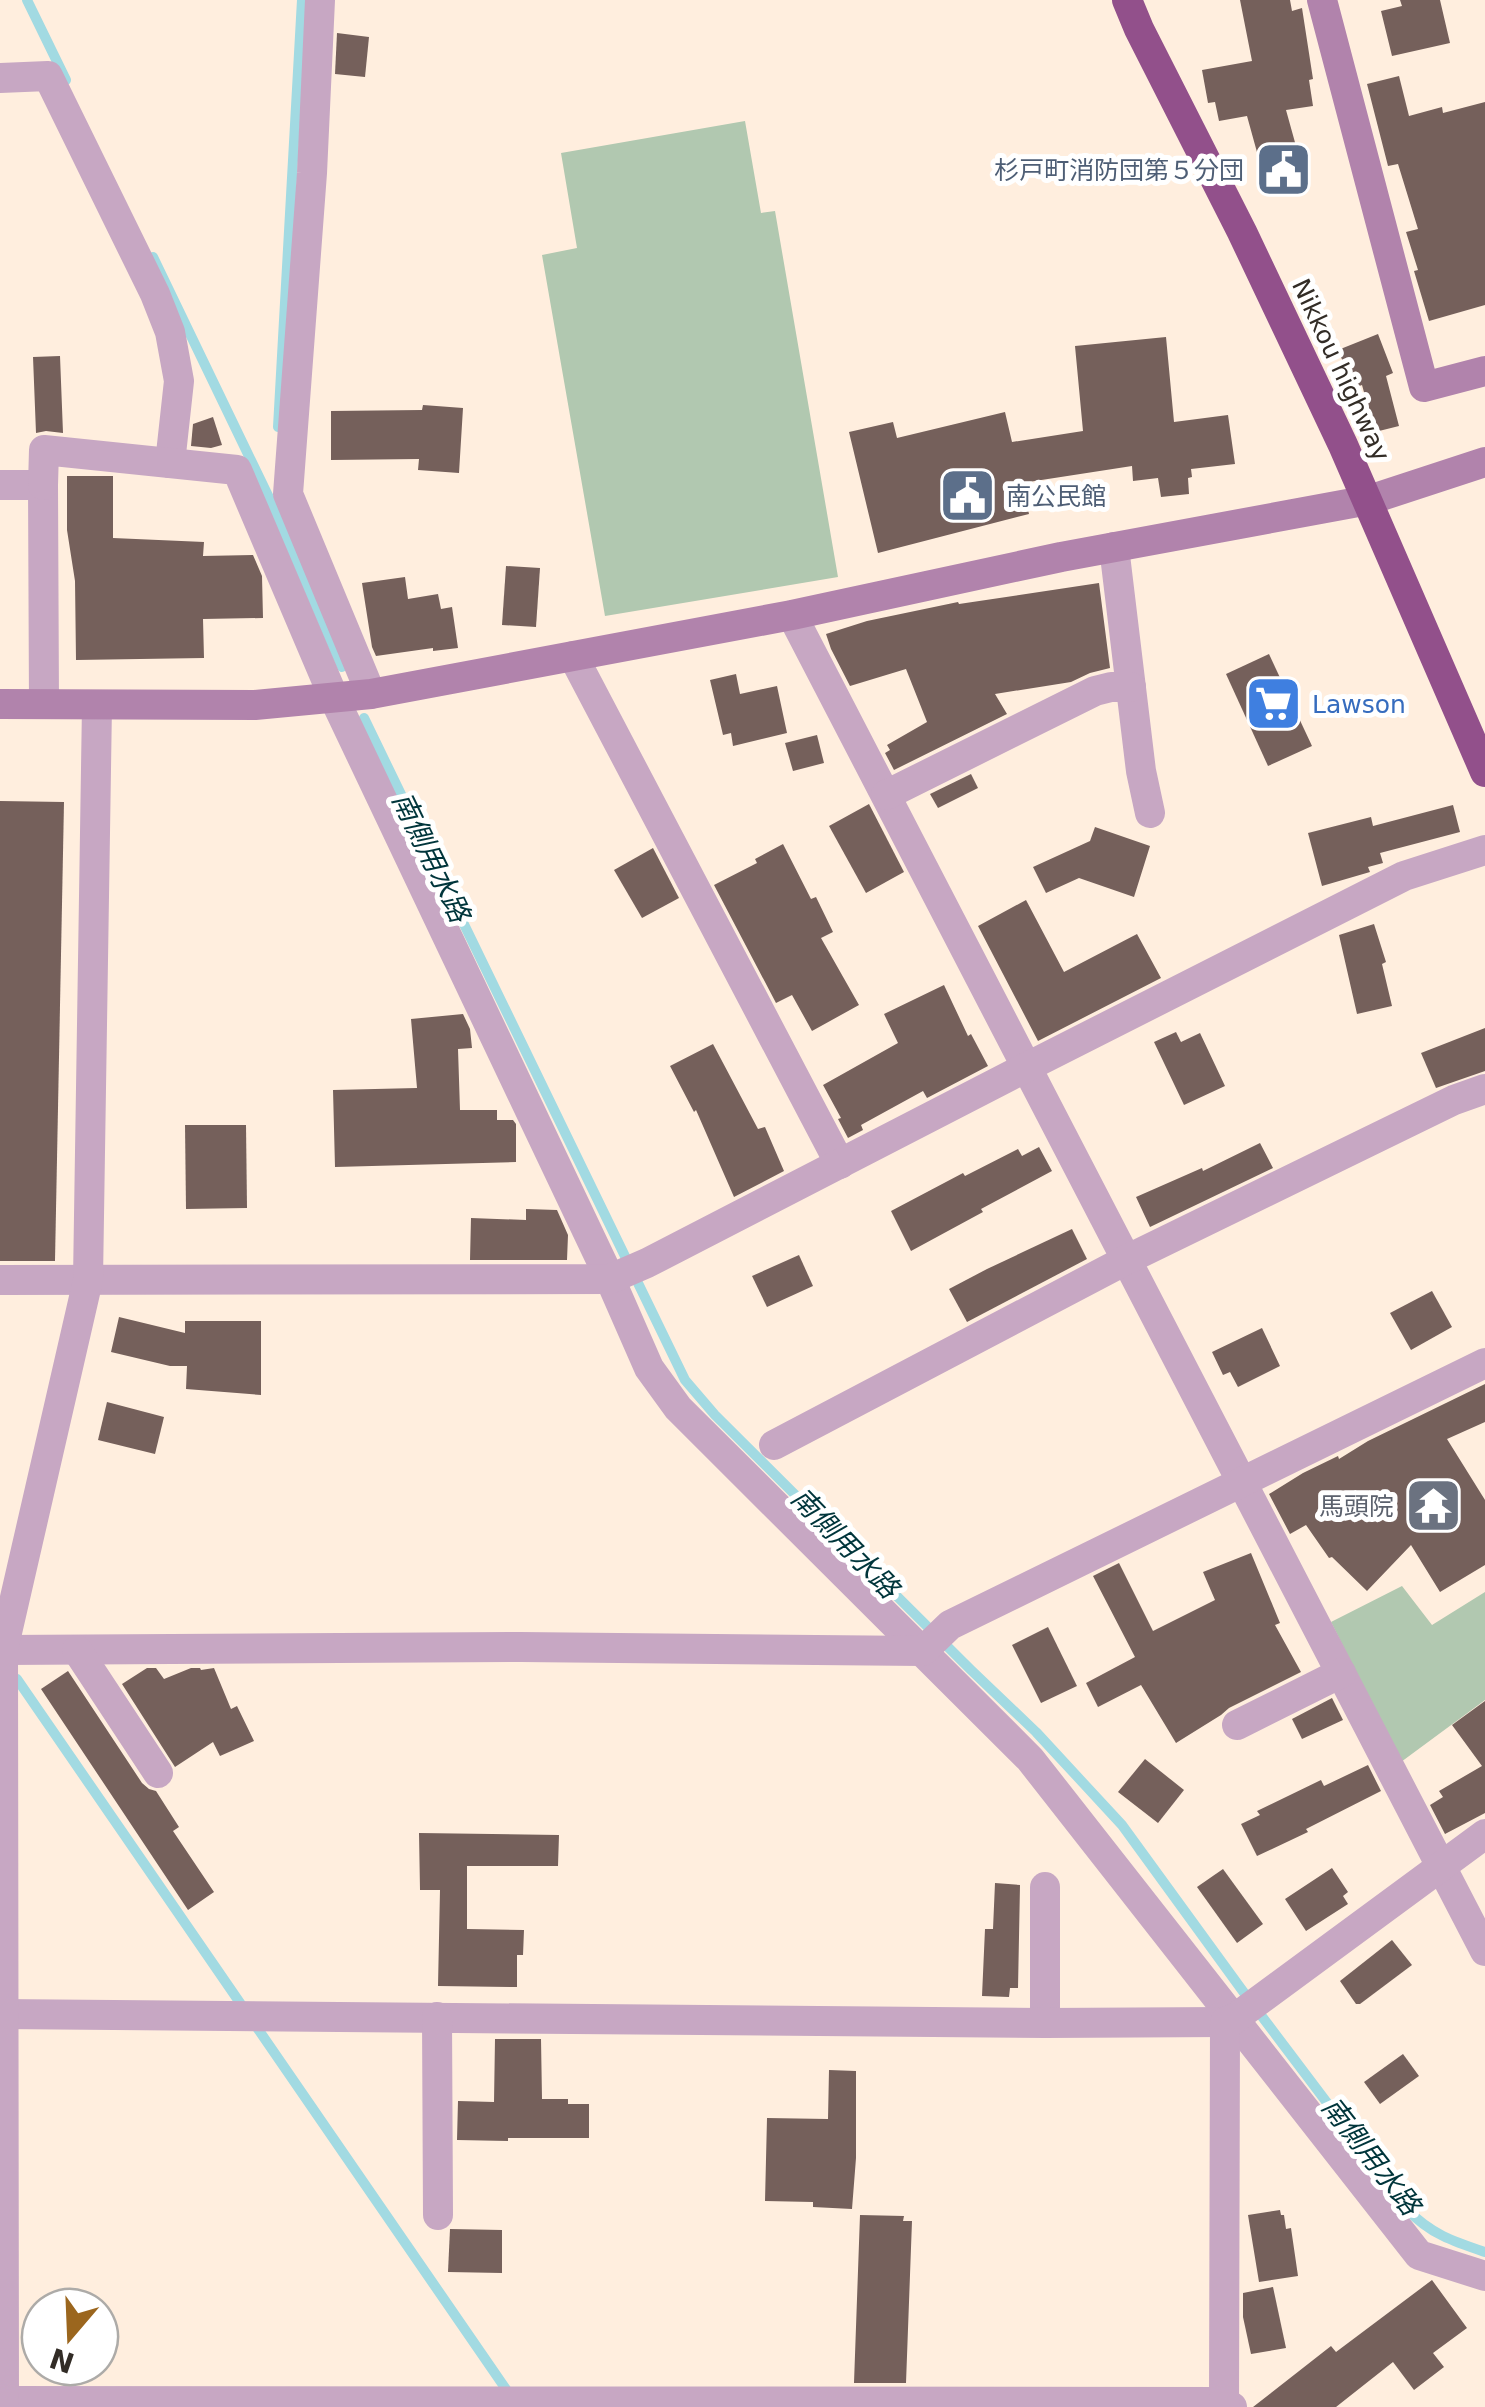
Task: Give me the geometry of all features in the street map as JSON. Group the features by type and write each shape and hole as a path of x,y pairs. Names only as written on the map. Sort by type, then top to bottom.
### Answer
{"highway":[{"name":"Nikkou highway","path":"1127,0 1369,500 1485,772"}],"street":[{"path":"320,0 312,173 288,494 371,694"},
{"path":"1322,0 1424,386 1485,371"},
{"path":"0,78 48,76 155,294 170,332 179,381 170,463"},
{"path":"44,704 44,450 237,470 334,698 626,1272 649,1368 678,1408 935,1640 1243,2011 1420,2256 1485,2276"},
{"path":"0,704 255,705 371,694 1369,500 1485,462"},
{"path":"0,486 43,485"},
{"path":"1114,547 1141,771 1150,813"},
{"path":"792,614 1485,1951"},
{"path":"573,656 840,1164"},
{"path":"886,795 1095,691 1111,686 1131,687"},
{"path":"97,705 88,1280 2,1650 3,2403 1227,2405 1243,2011"},
{"path":"0,1280 626,1272 1404,876 1485,850"},
{"path":"774,1445 1128,1259 1454,1100 1485,1089"},
{"path":"2,1650 521,1648 935,1640 1485,1364"},
{"path":"77,1650 158,1774"},
{"path":"1237,1725 1341,1673"},
{"path":"2,2014 1045,2023 1243,2011 1485,1834"},
{"path":"1045,1887 1045,2023"},
{"path":"437,2017 438,2216"}],"green space":[{"path":"745,121 761,213 775,211 838,577 605,616 542,255 577,248 561,153"},
{"path":"1402,1586 1432,1625 1485,1592 1485,1700 1401,1762 1331,1622"}],"building":[{"path":"1240,0 1290,0 1292,11 1302,8 1313,79 1309,80 1313,106 1286,110 1306,182 1268,192 1247,116 1219,121 1215,102 1208,103 1202,70 1252,61"},
{"path":"1400,0 1440,0 1450,43 1392,56 1381,11 1402,6"},
{"path":"337,33 369,37 365,77 335,74"},
{"path":"1399,76 1409,116 1442,107 1443,113 1485,102 1485,305 1429,321 1406,232 1418,229 1398,164 1388,166 1367,84"},
{"path":"1378,334 1393,373 1386,376 1399,426 1375,432 1362,385 1354,388 1338,350"},
{"path":"1166,337 1174,422 1228,415 1235,464 1191,469 1189,494 1161,497 1158,478 1133,481 1132,466 1022,483 1029,514 878,553 849,432 893,422 897,438 1005,412 1012,442 1083,431 1075,346"},
{"path":"60,356 63,433 36,433 33,357"},
{"path":"423,405 463,408 459,473 418,470 419,459 331,460 331,411 422,410"},
{"path":"213,417 222,445 191,446 193,424"},
{"path":"67,476 113,476 113,538 204,542 203,556 253,555 262,576 263,618 203,619 204,658 76,660"},
{"path":"506,566 540,568 536,627 502,625"},
{"path":"405,577 408,599 438,594 441,609 452,607 458,648 376,656 362,583"},
{"path":"1099,583 1110,668 1071,682 995,694 1007,714 894,770 885,753 890,750 887,745 927,722 906,669 850,686 826,634 958,602"},
{"path":"1269,654 1312,746 1268,766 1226,674"},
{"path":"736,674 740,694 777,686 787,733 733,746 731,733 723,735 710,680"},
{"path":"817,735 824,763 793,771 785,743"},
{"path":"971,774 978,788 938,808 930,794"},
{"path":"0,801 64,802 55,1261 0,1261"},
{"path":"869,804 904,872 866,893 829,826"},
{"path":"1453,805 1460,832 1380,853 1383,863 1368,867 1370,872 1322,886 1308,833 1371,817 1373,826"},
{"path":"1095,827 1150,846 1134,897 1079,878 1046,893 1033,867 1090,841"},
{"path":"783,844 833,932 821,938 859,1005 812,1031 792,995 776,1003 714,885 757,863 755,859"},
{"path":"653,848 679,898 642,918 614,870"},
{"path":"1026,900 1064,972 1137,934 1161,978 1038,1041 978,926"},
{"path":"1374,924 1386,962 1382,964 1392,1006 1357,1014 1339,935"},
{"path":"944,985 968,1036 971,1034 988,1066 927,1098 923,1091 861,1125 863,1130 848,1138 823,1085 898,1043 884,1014"},
{"path":"463,1014 472,1048 458,1049 460,1110 497,1110 497,1120 513,1120 516,1162 335,1167 333,1090 417,1088 411,1019"},
{"path":"1485,1028 1485,1071 1436,1088 1421,1053"},
{"path":"1176,1032 1181,1042 1200,1033 1225,1086 1184,1105 1154,1042"},
{"path":"713,1044 758,1129 765,1127 784,1171 734,1197 696,1110 670,1066"},
{"path":"185,1125 246,1125 247,1208 186,1209"},
{"path":"1260,1143 1273,1168 1150,1227 1136,1197"},
{"path":"1039,1147 1052,1171 911,1251 891,1211 1018,1149 1022,1156"},
{"path":"526,1209 557,1210 568,1235 567,1260 470,1260 471,1218 526,1220"},
{"path":"1072,1229 1087,1259 967,1322 949,1289"},
{"path":"799,1255 813,1286 767,1307 752,1276"},
{"path":"1432,1291 1452,1327 1411,1350 1390,1313"},
{"path":"119,1317 185,1333 185,1321 261,1321 261,1395 186,1389 187,1366 170,1366 111,1352"},
{"path":"1262,1328 1280,1366 1238,1387 1230,1372 1223,1375 1212,1352"},
{"path":"1485,1384 1485,1422 1447,1439 1485,1500 1485,1565 1440,1592 1411,1545 1367,1591 1329,1558 1306,1525 1290,1534 1269,1494 1303,1473 1338,1456 1339,1459"},
{"path":"107,1402 164,1417 155,1454 98,1440"},
{"path":"1251,1553 1280,1623 1275,1625 1301,1672 1229,1708 1176,1743 1141,1685 1098,1707 1086,1683 1135,1657 1093,1576 1119,1563 1153,1631 1215,1600 1203,1572"},
{"path":"1048,1627 1077,1686 1041,1703 1012,1645"},
{"path":"147,1668 156,1668 164,1679 191,1668 214,1668 231,1709 237,1706 254,1741 220,1756 213,1742 175,1767 122,1684"},
{"path":"68,1671 142,1783 156,1791 179,1827 173,1831 214,1892 188,1910 41,1689"},
{"path":"1332,1698 1343,1720 1302,1739 1292,1719"},
{"path":"1485,1701 1485,1813 1445,1834 1430,1805 1443,1797 1439,1791 1482,1766 1452,1725"},
{"path":"1145,1759 1184,1790 1158,1823 1118,1792"},
{"path":"1368,1765 1381,1791 1257,1856 1241,1824 1260,1815 1257,1811 1321,1780 1324,1786"},
{"path":"419,1833 559,1835 558,1866 467,1866 467,1929 524,1930 523,1955 517,1955 517,1987 438,1986 440,1890 420,1890"},
{"path":"1332,1868 1348,1892 1343,1896 1348,1904 1306,1931 1285,1899"},
{"path":"1223,1869 1263,1924 1237,1943 1197,1887"},
{"path":"995,1883 1020,1885 1018,1988 1010,1988 1009,1997 982,1996 985,1929 993,1929"},
{"path":"1392,1940 1412,1965 1356,2004 1340,1981"},
{"path":"495,2039 541,2039 542,2099 589,2104 589,2138 457,2140 458,2101 494,2102"},
{"path":"1403,2054 1419,2076 1380,2104 1364,2082"},
{"path":"829,2070 856,2071 852,2209 813,2207 813,2202 765,2201 767,2118 828,2119"},
{"path":"1280,2210 1286,2229 1291,2228 1298,2276 1259,2282 1248,2215"},
{"path":"860,2215 904,2216 903,2221 912,2221 906,2383 854,2383"},
{"path":"450,2229 502,2230 502,2273 448,2272"},
{"path":"1432,2280 1467,2328 1433,2353 1444,2367 1414,2390 1393,2362 1336,2407 1253,2407 1331,2346 1336,2352"},
{"path":"1273,2287 1286,2348 1251,2354 1243,2317 1243,2293"}],"waterway":[{"path":"27,0 66,80"},
{"name":"南側用水路","path":"278,427 302,0"},
{"path":"153,257 274,508 342,667"},
{"name":"南側用水路","path":"364,718 685,1380 715,1415 1036,1732 1122,1825 1408,2210 1434,2231 1485,2252"},
{"path":"17,1679 512,2398"}],"place":[{"name":"杉戸町消防団第５分団","path":"1283,170"},
{"name":"南公民館","path":"967,496"},
{"name":"Lawson","path":"1273,704"},
{"name":"馬頭院","path":"1433,1506"}]}
